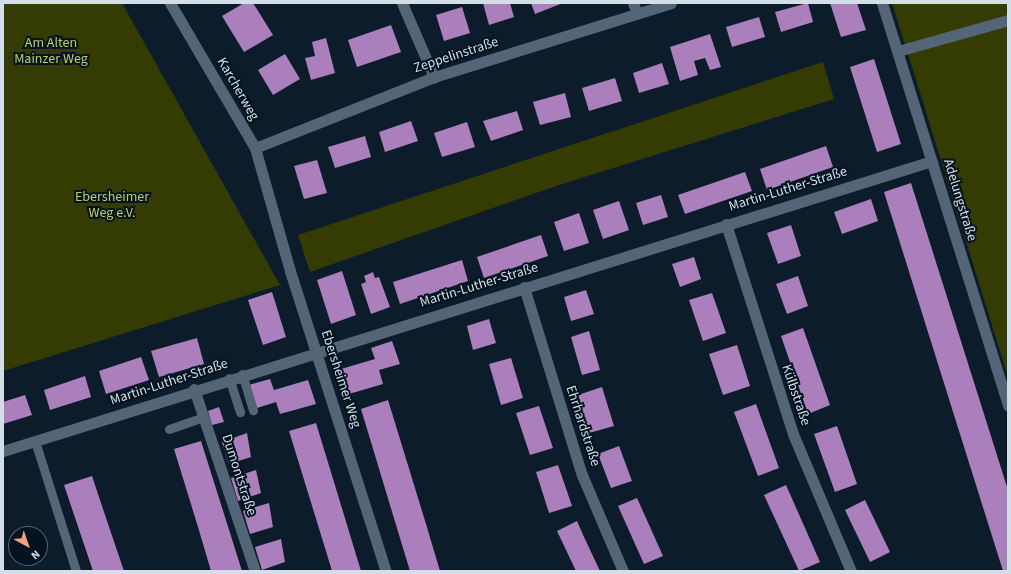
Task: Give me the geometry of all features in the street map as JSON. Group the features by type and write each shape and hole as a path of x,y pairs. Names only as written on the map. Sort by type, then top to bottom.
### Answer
{"street":[{"name":"Karcherweg","path":"170,3 254,148 268,195"},
{"path":"402,3 434,77"},
{"name":"Zeppelinstraße","path":"254,148 434,77 635,8 671,3"},
{"name":"Adelungstraße","path":"882,3 1008,406"},
{"path":"898,51 1008,20"},
{"name":"Martin-Luther-Straße","path":"3,451 229,378 932,161"},
{"name":"Ebersheimer Weg","path":"268,195 386,571"},
{"name":"Külbstraße","path":"726,224 793,434 851,571"},
{"name":"Ehrhardstraße","path":"524,287 582,475 624,571"},
{"name":"Dumontstraße","path":"194,389 255,571"}],"lane":[{"path":"242,374 253,410"},
{"path":"229,378 240,412"},
{"path":"169,430 203,417"},
{"path":"35,441 76,571"}],"green space":[{"name":"Ebersheimer Weg e.V.","path":"3,3 122,3 280,285 3,371"},
{"path":"892,3 1008,3 1008,377 909,57"},
{"path":"823,62 834,99 559,185 310,272 298,235"}],"building":[{"path":"244,3 253,3 273,35 244,52 222,16"},
{"path":"483,3 510,3 514,17 489,25"},
{"path":"531,3 563,3 535,14"},
{"path":"808,3 813,22 781,32 775,12"},
{"path":"830,3 857,3 866,30 841,37"},
{"path":"462,7 470,33 444,41 436,15"},
{"path":"759,17 765,37 732,47 726,27"},
{"path":"391,25 401,52 357,67 348,40"},
{"path":"710,34 721,67 710,70 705,58 694,61 698,75 680,81 670,47"},
{"path":"326,38 335,73 311,80 305,58 315,56 312,42"},
{"path":"285,54 300,79 273,95 258,70"},
{"path":"874,59 901,144 877,152 850,67"},
{"path":"662,63 669,84 639,93 633,73"},
{"path":"615,78 622,101 589,111 582,88"},
{"path":"565,93 571,117 540,125 533,102"},
{"path":"517,111 523,130 491,141 483,121"},
{"path":"411,121 418,141 385,152 379,132"},
{"path":"467,122 475,147 442,157 434,133"},
{"path":"365,136 371,157 335,168 328,147"},
{"path":"826,146 833,167 767,190 760,169"},
{"path":"317,160 327,193 304,199 294,166"},
{"path":"745,172 752,191 685,214 678,195"},
{"path":"911,183 1008,490 1008,571 1003,571 884,192"},
{"path":"661,195 668,217 643,225 636,203"},
{"path":"871,199 878,221 842,234 834,212"},
{"path":"619,201 629,230 603,239 593,210"},
{"path":"579,213 589,243 564,251 554,222"},
{"path":"791,225 801,256 778,264 767,233"},
{"path":"541,235 548,256 484,278 477,257"},
{"path":"694,257 701,279 680,287 672,264"},
{"path":"462,260 468,281 400,304 393,282"},
{"path":"342,271 356,315 331,324 317,280"},
{"path":"373,272 375,278 379,277 390,307 371,314 361,284 366,282 364,276"},
{"path":"798,276 808,306 787,314 776,284"},
{"path":"586,290 594,314 571,321 564,297"},
{"path":"272,292 286,337 263,345 248,300"},
{"path":"712,293 726,333 703,341 689,300"},
{"path":"489,319 496,343 473,350 467,326"},
{"path":"803,328 830,405 808,414 781,336"},
{"path":"589,331 600,370 582,375 571,337"},
{"path":"197,338 204,364 159,377 151,351"},
{"path":"392,341 400,364 379,370 383,384 349,394 341,369 375,359 371,348"},
{"path":"737,345 750,386 723,395 709,354"},
{"path":"141,357 149,380 106,394 99,371"},
{"path":"511,358 523,398 501,405 489,364"},
{"path":"85,376 91,397 50,410 44,390"},
{"path":"270,379 274,390 308,380 316,404 280,414 276,402 257,408 249,385"},
{"path":"602,387 614,426 589,433 578,395"},
{"path":"25,395 32,415 3,424 3,402"},
{"path":"388,400 440,571 410,571 361,409"},
{"path":"756,404 779,468 758,476 734,412"},
{"path":"539,406 553,448 530,455 516,413"},
{"path":"219,407 224,422 212,425 208,411"},
{"path":"316,423 361,571 332,571 289,431"},
{"path":"837,426 857,484 835,492 814,434"},
{"path":"247,433 251,457 229,464 222,442"},
{"path":"201,441 242,571 211,571 174,449"},
{"path":"619,446 632,481 611,488 598,454"},
{"path":"558,465 572,506 549,513 536,472"},
{"path":"256,470 261,493 238,501 231,478"},
{"path":"92,476 124,571 93,571 64,485"},
{"path":"786,485 820,562 799,571 764,495"},
{"path":"637,498 663,556 644,564 618,506"},
{"path":"865,500 890,552 870,562 845,510"},
{"path":"269,503 273,527 250,534 243,511"},
{"path":"577,521 600,571 576,571 557,531"},
{"path":"281,539 285,562 262,570 255,547"}],"park label":[{"name":"Am Alten Mainzer Weg","path":"51,52"}]}
